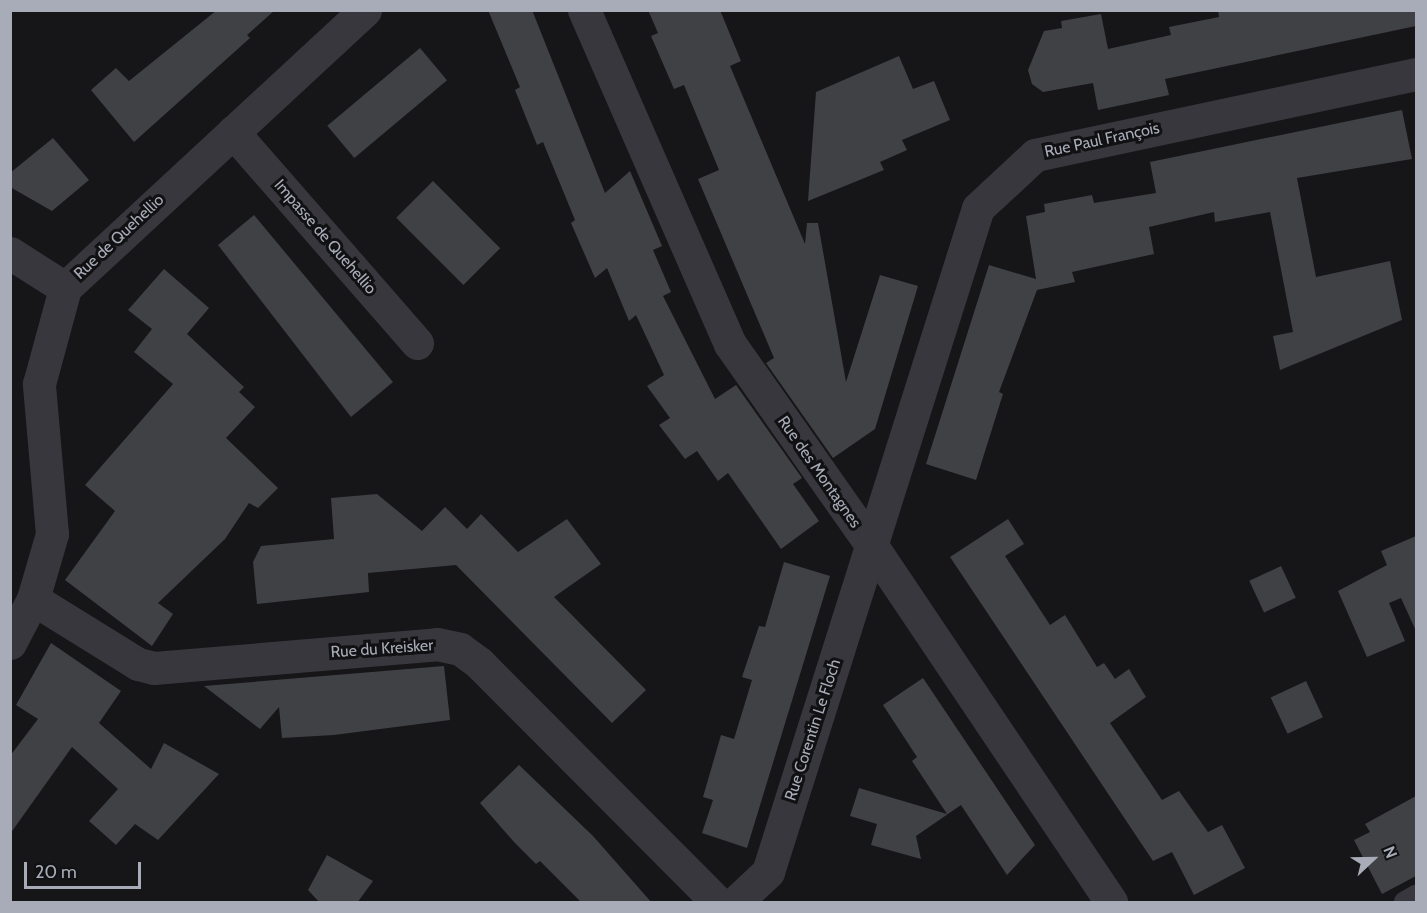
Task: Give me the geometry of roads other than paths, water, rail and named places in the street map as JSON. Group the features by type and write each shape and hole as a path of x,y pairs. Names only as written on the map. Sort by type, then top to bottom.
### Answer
{"street":[{"name":"Rue de Quehellio","path":"10,643 33,599 52,534 39,384 65,288 365,10"},
{"name":"Rue des Montagnes","path":"584,10 730,345 872,546 1111,903"},
{"name":"Rue Paul François","path":"872,546 978,208 1035,154 1416,74"},
{"name":"Impasse de Quehellio","path":"233,132 417,343"},
{"path":"10,253 65,288"},
{"name":"Rue Corentin Le Floch","path":"736,903 768,872 872,546"},
{"name":"Rue du Kreisker","path":"33,599 146,667 437,645 460,649 480,663 717,903"}],"lane":[{"path":"1405,903 1416,897"}]}
